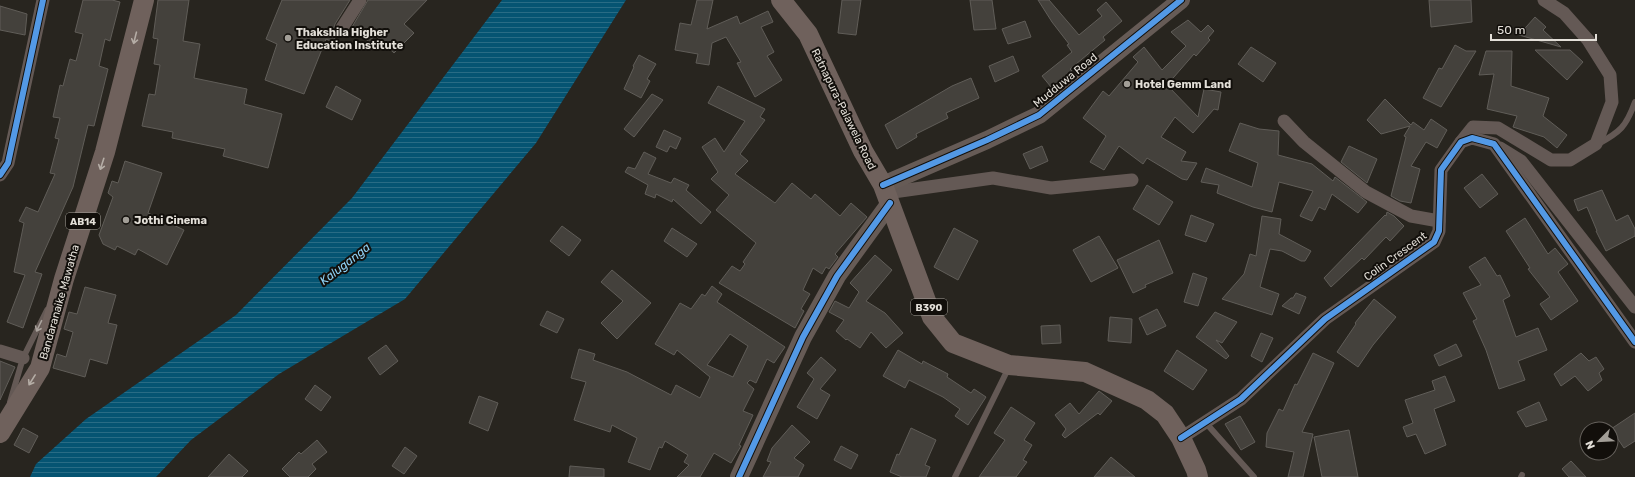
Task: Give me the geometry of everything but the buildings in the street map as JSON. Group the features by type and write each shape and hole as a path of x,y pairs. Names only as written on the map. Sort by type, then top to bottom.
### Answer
{"main road":[{"name":"Bandaranaike Mawatha","path":"0,432 40,368 64,279 106,152 144,0"},
{"name":"Ratnapura-Palawela Road","path":"781,0 808,34 863,151 886,194 932,317 953,343 1009,365 1085,372 1147,400 1165,414 1181,438 1198,477"}],"street":[{"path":"0,176 8,163 42,0"},
{"path":"342,28 360,0"},
{"name":"Mudduwa Road","path":"886,194 987,140 1039,115 1181,0"},
{"path":"1544,0 1564,14 1588,40 1610,75 1612,102 1596,144"},
{"path":"1284,121 1304,142 1366,192 1411,216 1439,221"},
{"name":"Colin Crescent","path":"1181,438 1241,399 1325,319 1434,242 1439,231 1440,170 1473,127 1498,128 1551,160 1570,160 1596,144"},
{"path":"1461,142 1472,138 1494,144 1521,161 1635,307"},
{"path":"1494,144 1635,342"},
{"path":"739,477 803,337 837,276 886,194 993,178 1051,188 1132,180"},
{"path":"0,351 23,358"}],"lane":[{"path":"1596,144 1616,134 1629,119 1635,102"},
{"path":"0,432 23,358 55,293 64,279"},
{"path":"955,477 1009,365"},
{"path":"1206,422 1254,477"}],"water":[{"name":"Kaluganga","path":"502,0 626,0 536,143 405,299 279,374 191,440 156,477 30,477 36,464 86,419 236,315 352,198"}],"cycle path":[{"path":"0,175 8,163 43,0"},
{"path":"883,185 987,140 1039,115 1181,0"},
{"path":"1181,438 1241,399 1325,319 1434,242 1439,231 1441,170 1461,142 1472,138 1494,144 1635,342"},
{"path":"739,477 803,337 837,276 890,203"}],"place":[{"name":"Thakshila Higher Education Institute","path":"288,38"},
{"name":"Hotel Gemm Land","path":"1127,84"},
{"name":"Jothi Cinema","path":"126,220"}]}
